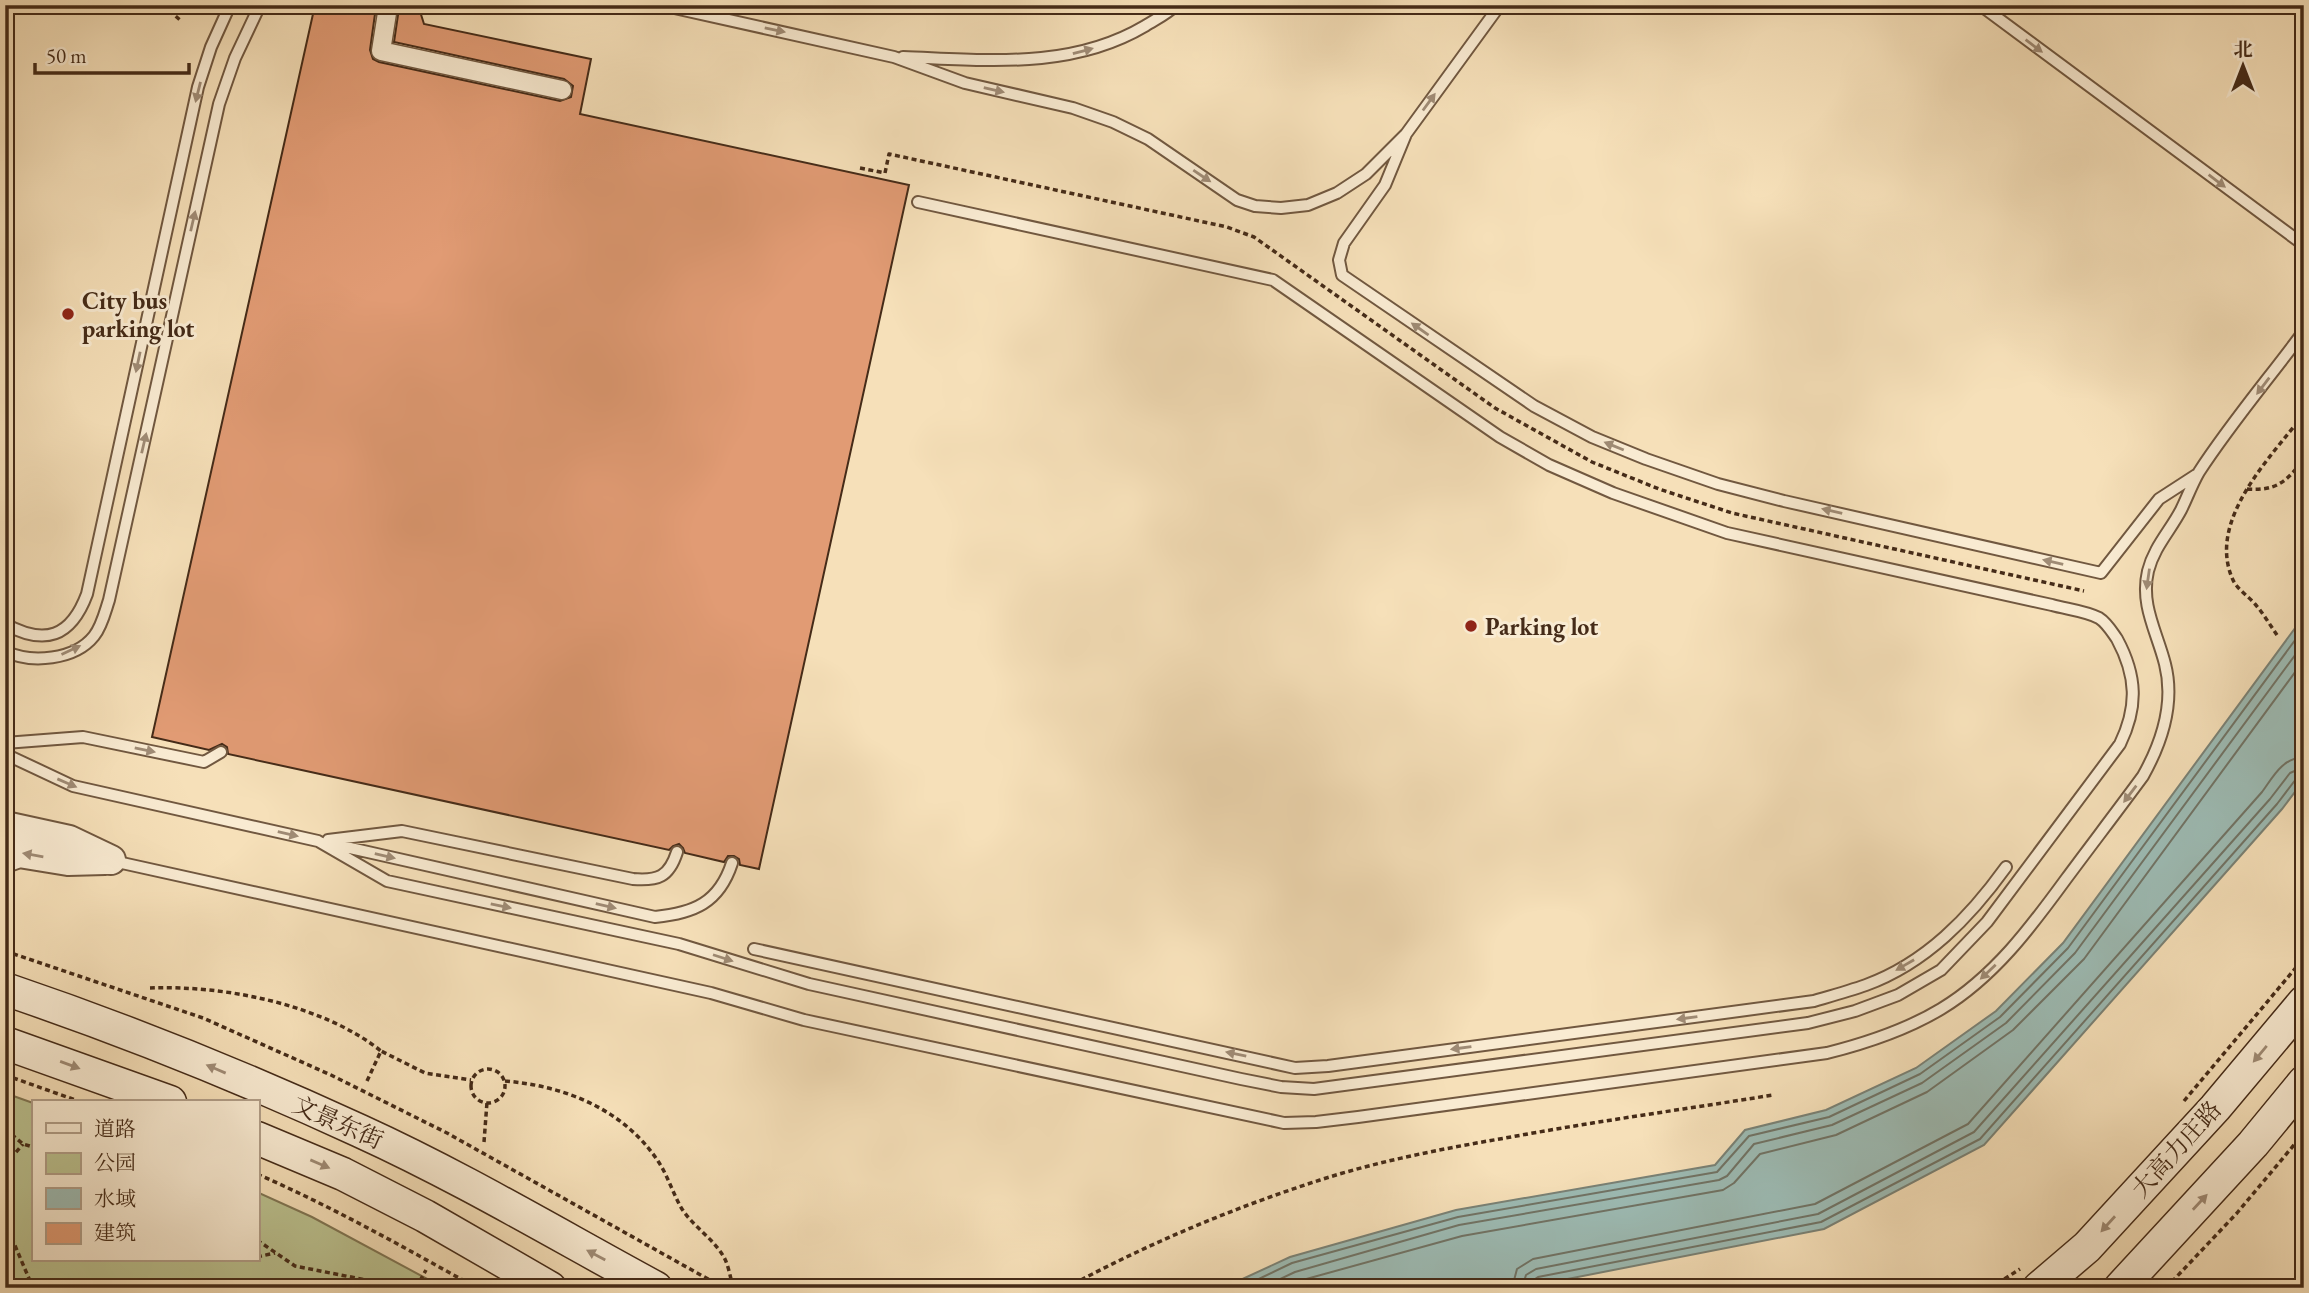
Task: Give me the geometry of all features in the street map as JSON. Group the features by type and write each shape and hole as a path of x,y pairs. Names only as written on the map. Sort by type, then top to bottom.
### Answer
{"main road":[{"name":"文景东街","path":"5,989 215,1068 362,1131 656,1288"},
{"name":"大高力庄路","path":"2032,1276 2096,1237 2215,1108 2304,1002"},
{"path":"5,1042 164,1100"},
{"path":"2120,1288 2253,1144 2304,1082"},
{"name":"文景东街","path":"259,1139 355,1180 425,1216 550,1288"}],"street":[{"path":"384,5 387,13 381,51 562,90"},
{"path":"5,826 69,840 111,860"},
{"path":"5,858 19,853 68,861 111,860"}],"lane":[{"path":"5,624 23,634 40,636 55,633 69,626 79,615 87,594 198,88 211,47 230,5"},
{"path":"5,651 30,658 66,654 93,638 102,622 219,104 235,58 260,5"},
{"path":"661,5 894,57 965,83 1073,107 1148,139 1237,200 1255,206 1281,208 1308,205 1337,193 1366,174 1406,134 1500,5"},
{"path":"894,57 1037,60 1084,52 1130,35 1177,5"},
{"path":"1980,5 2304,245"},
{"path":"1406,134 1385,185 1344,243 1339,260 1342,275 1534,406 1592,437 1646,459 1729,487 2101,573 2159,499 2199,473"},
{"path":"318,841 387,881 679,944 810,985 1241,1079 1280,1087 1314,1089 1808,1023 1855,1011 1898,995 1941,970 1987,922 2120,744 2130,723 2132,680 2126,655 2111,629 2099,618 2052,605 1727,533 1678,517 1613,494 1549,465 1500,437 1273,280 918,202"},
{"path":"111,860 711,993 804,1020 1284,1123 1358,1117 1827,1053 1861,1045 1898,1031 1942,1008 1979,981 2026,931 2143,776 2165,727 2168,696 2166,665 2149,620 2146,596 2148,571 2159,543 2180,513 2199,473 2304,331"},
{"path":"5,743 83,737 204,762 221,752"},
{"path":"5,754 73,786 655,917 679,914 700,907 715,895 726,881 732,863"},
{"path":"318,841 402,831 633,879 651,880 665,874 674,862 677,852"},
{"path":"754,950 1296,1068 1328,1066 1814,1001 1868,985 1910,963 1957,928 2006,867"}],"path":[{"path":"163,5 180,20"},
{"path":"860,168 885,173 889,154 1046,188"},
{"path":"2277,635 2256,605 2233,582 2226,553 2232,518 2247,489 2304,414"},
{"path":"2247,489 2263,490 2283,484 2304,459"},
{"path":"5,951 203,1018 331,1075 447,1133 724,1288"},
{"path":"2181,1104 2304,958"},
{"path":"150,988 180,986 216,989 260,998 335,1023 368,1040 381,1051 425,1073 471,1080"},
{"path":"366,1081 381,1051"},
{"path":"484,1069 493,1069 501,1074 505,1081 505,1091 500,1098 487,1102 475,1098 471,1090 471,1080 476,1073 484,1069"},
{"path":"5,1075 75,1100"},
{"path":"505,1081 561,1090 615,1117 657,1159 670,1180 681,1208 723,1255 731,1279"},
{"path":"1066,1288 1111,1264 1225,1214 1321,1180 1428,1152 1773,1095"},
{"path":"484,1142 487,1102"},
{"path":"5,1129 23,1144 32,1147"},
{"path":"2166,1288 2237,1213 2304,1133"},
{"path":"5,1165 23,1144"},
{"path":"259,1175 393,1241 477,1288"},
{"path":"5,1222 33,1288"},
{"path":"259,1242 295,1266 372,1281 387,1288"},
{"path":"259,1257 275,1254"},
{"path":"416,1288 426,1270"},
{"path":"1990,1288 2032,1276"}],"green space":[{"path":"5,1093 32,1103 32,1262 259,1262 259,1193 312,1217 444,1288 5,1288"}],"water":[{"path":"2304,616 2304,780 2282,809 1984,1145 1824,1229 1521,1288 1223,1288 1290,1257 1456,1210 1715,1165 1745,1130 1826,1110 1916,1068 1996,1011 2063,943"}],"building":[{"path":"315,5 374,5 370,50 373,59 379,62 560,101 571,97 573,86 564,79 394,42 397,5 418,5 424,24 591,59 580,114 909,185 759,869 740,865 739,859 734,856 728,856 724,862 685,853 679,844 669,850 228,754 227,747 222,744 209,750 152,737"}],"place":[{"name":"City bus parking lot","path":"68,314"},
{"name":"Parking lot","path":"1471,626"}]}
